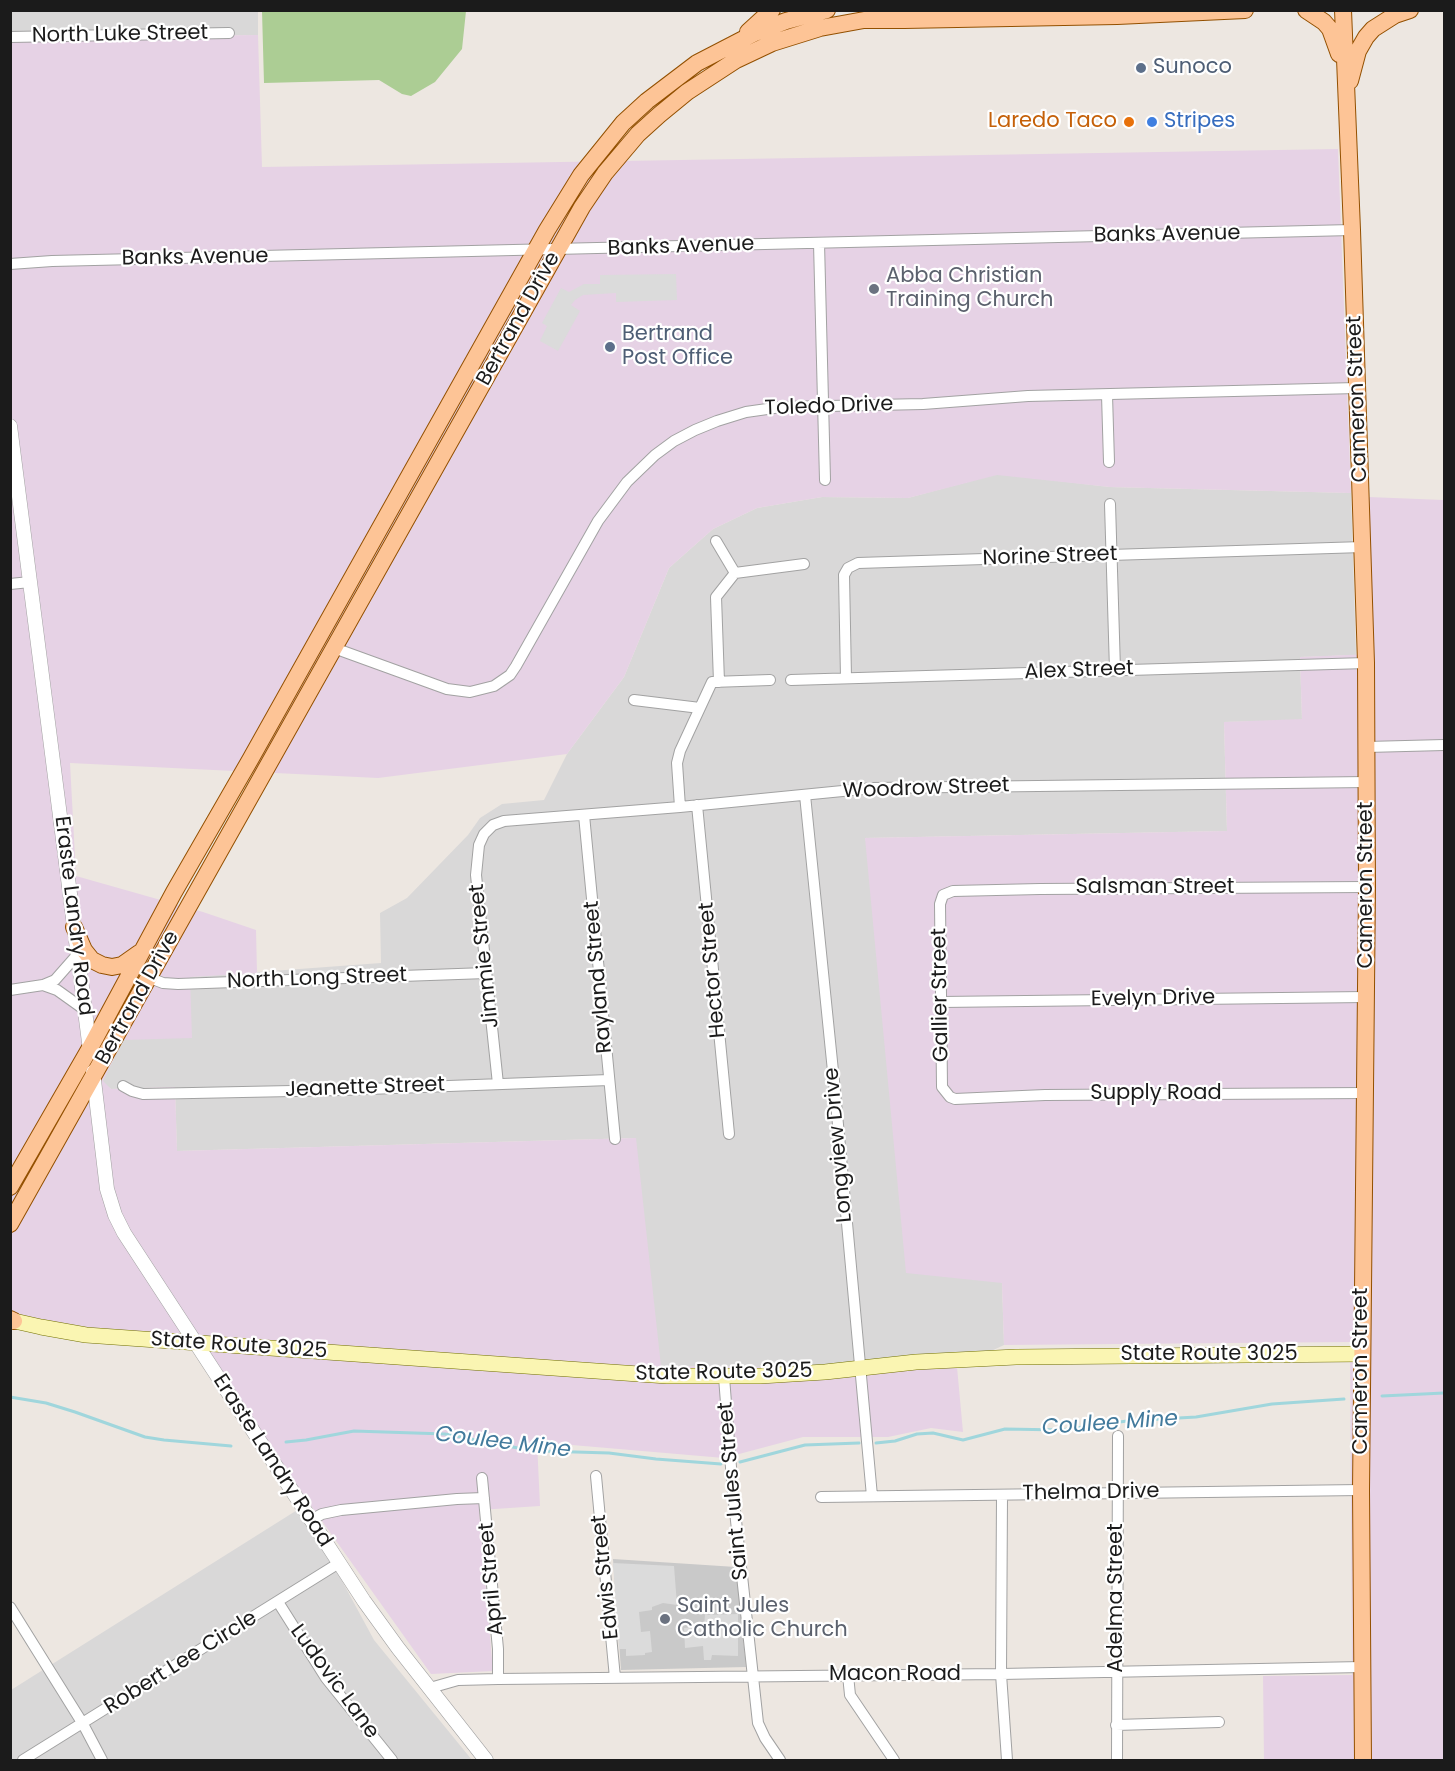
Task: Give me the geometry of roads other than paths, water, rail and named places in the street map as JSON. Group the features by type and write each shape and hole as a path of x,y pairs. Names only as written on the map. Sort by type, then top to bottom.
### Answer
{"main road":[{"path":"736,42 772,10"},
{"name":"Bertrand Drive","path":"10,1187 90,1048 174,892 581,175 623,123 671,81 704,59 736,42 786,21 827,10"},
{"path":"883,14 904,20 1245,10"},
{"path":"1306,10 1324,22 1329,29 1345,72"},
{"name":"Cameron Street","path":"1343,10 1363,546 1367,747 1361,1490 1363,1761"},
{"path":"1346,100 1358,51 1366,37 1383,21 1410,10"},
{"name":"Bertrand Drive","path":"10,1224 557,250 605,173 659,115 687,92 736,60 772,44 820,28 883,14"},
{"path":"74,927 84,950 92,960 102,965 112,967 122,965 142,950"},
{"name":"State Route 3025","path":"12,1320 86,1335 618,1374 724,1377 825,1372 971,1358 1362,1354"}],"street":[{"name":"North Luke Street","path":"10,37 229,33"},
{"name":"Banks Avenue","path":"10,264 52,261 1352,230"},
{"path":"819,243 825,480"},
{"name":"Toledo Drive","path":"334,648 447,689 470,692 494,686 510,675 605,509 627,482 655,455 674,441 728,417 766,408 822,405 923,404 1028,396 1357,388"},
{"path":"1107,395 1109,462"},
{"name":"Eraste Landry Road","path":"10,426 105,1176 115,1215 124,1233 339,1563 398,1648 486,1761"},
{"path":"1110,504 1115,670"},
{"path":"716,542 735,573"},
{"name":"Norine Street","path":"846,678 844,584 846,571 858,563 1363,546"},
{"path":"719,682 716,597 735,573 804,564"},
{"path":"10,584 30,582"},
{"name":"Alex Street","path":"791,680 1366,663"},
{"path":"680,807 677,763 680,751 712,682 770,680"},
{"path":"634,700 700,708"},
{"path":"1367,747 1444,745"},
{"path":"250,760 265,771"},
{"name":"Woodrow Street","path":"488,829 504,821 873,788 1367,782"},
{"name":"Longview Drive","path":"805,795 872,1496"},
{"name":"Hector Street","path":"697,805 729,1134"},
{"name":"Rayland Street","path":"584,814 615,1140"},
{"name":"Jimmie Street","path":"488,829 479,845 476,875 498,1084"},
{"name":"Salsman Street","path":"943,895 953,891 1040,889 1367,886"},
{"name":"Gallier Street","path":"943,895 940,904 942,1087 947,1095"},
{"path":"10,990 43,986 55,980 77,955"},
{"name":"North Long Street","path":"150,978 163,983 178,984 486,973"},
{"path":"43,986 59,992 85,1010"},
{"name":"Evelyn Drive","path":"941,1002 1366,997"},
{"name":"Jeanette Street","path":"123,1086 143,1095 609,1080"},
{"name":"Supply Road","path":"947,1095 955,1099 1045,1095 1365,1093"},
{"name":"Saint Jules Street","path":"724,1377 733,1493 758,1722 760,1730 780,1761"},
{"name":"Adelma Street","path":"1117,1761 1118,1436"},
{"name":"Edwis Street","path":"596,1476 615,1678"},
{"name":"April Street","path":"482,1478 498,1649 498,1679"},
{"name":"Thelma Drive","path":"821,1497 1361,1490"},
{"path":"1002,1495 1001,1674 1007,1761"},
{"path":"311,1520 322,1514 341,1510 484,1498"},
{"name":"Robert Lee Circle","path":"23,1761 339,1563"},
{"name":"Ludovic Lane","path":"278,1602 326,1678 392,1761"},
{"path":"10,1607 83,1724 102,1761"},
{"name":"Macon Road","path":"430,1688 458,1680 498,1679 1001,1674 1362,1667"},
{"path":"848,1675 850,1695 894,1761"},
{"path":"1116,1725 1219,1722"}],"waterway":[{"name":"Coulee Mine","path":"1382,1396 1444,1393"},
{"name":"Coulee Mine","path":"10,1397 46,1403 145,1437 231,1446"},
{"name":"Coulee Mine","path":"876,1443 933,1433 963,1440 1005,1429 1061,1430 1127,1421 1196,1417 1272,1404 1344,1399"},
{"name":"Coulee Mine","path":"286,1442 354,1431 445,1434 542,1451 609,1453 721,1464"},
{"name":"Coulee Mine","path":"740,1462 805,1445 859,1443"}],"place":[{"name":"Sunoco","path":"1141,68"},
{"name":"Laredo Taco","path":"1129,122"},
{"name":"Stripes","path":"1152,122"},
{"name":"Abba Christian Training Church","path":"874,289"},
{"name":"Bertrand Post Office","path":"610,347"},
{"name":"Saint Jules Catholic Church","path":"665,1619"}]}
